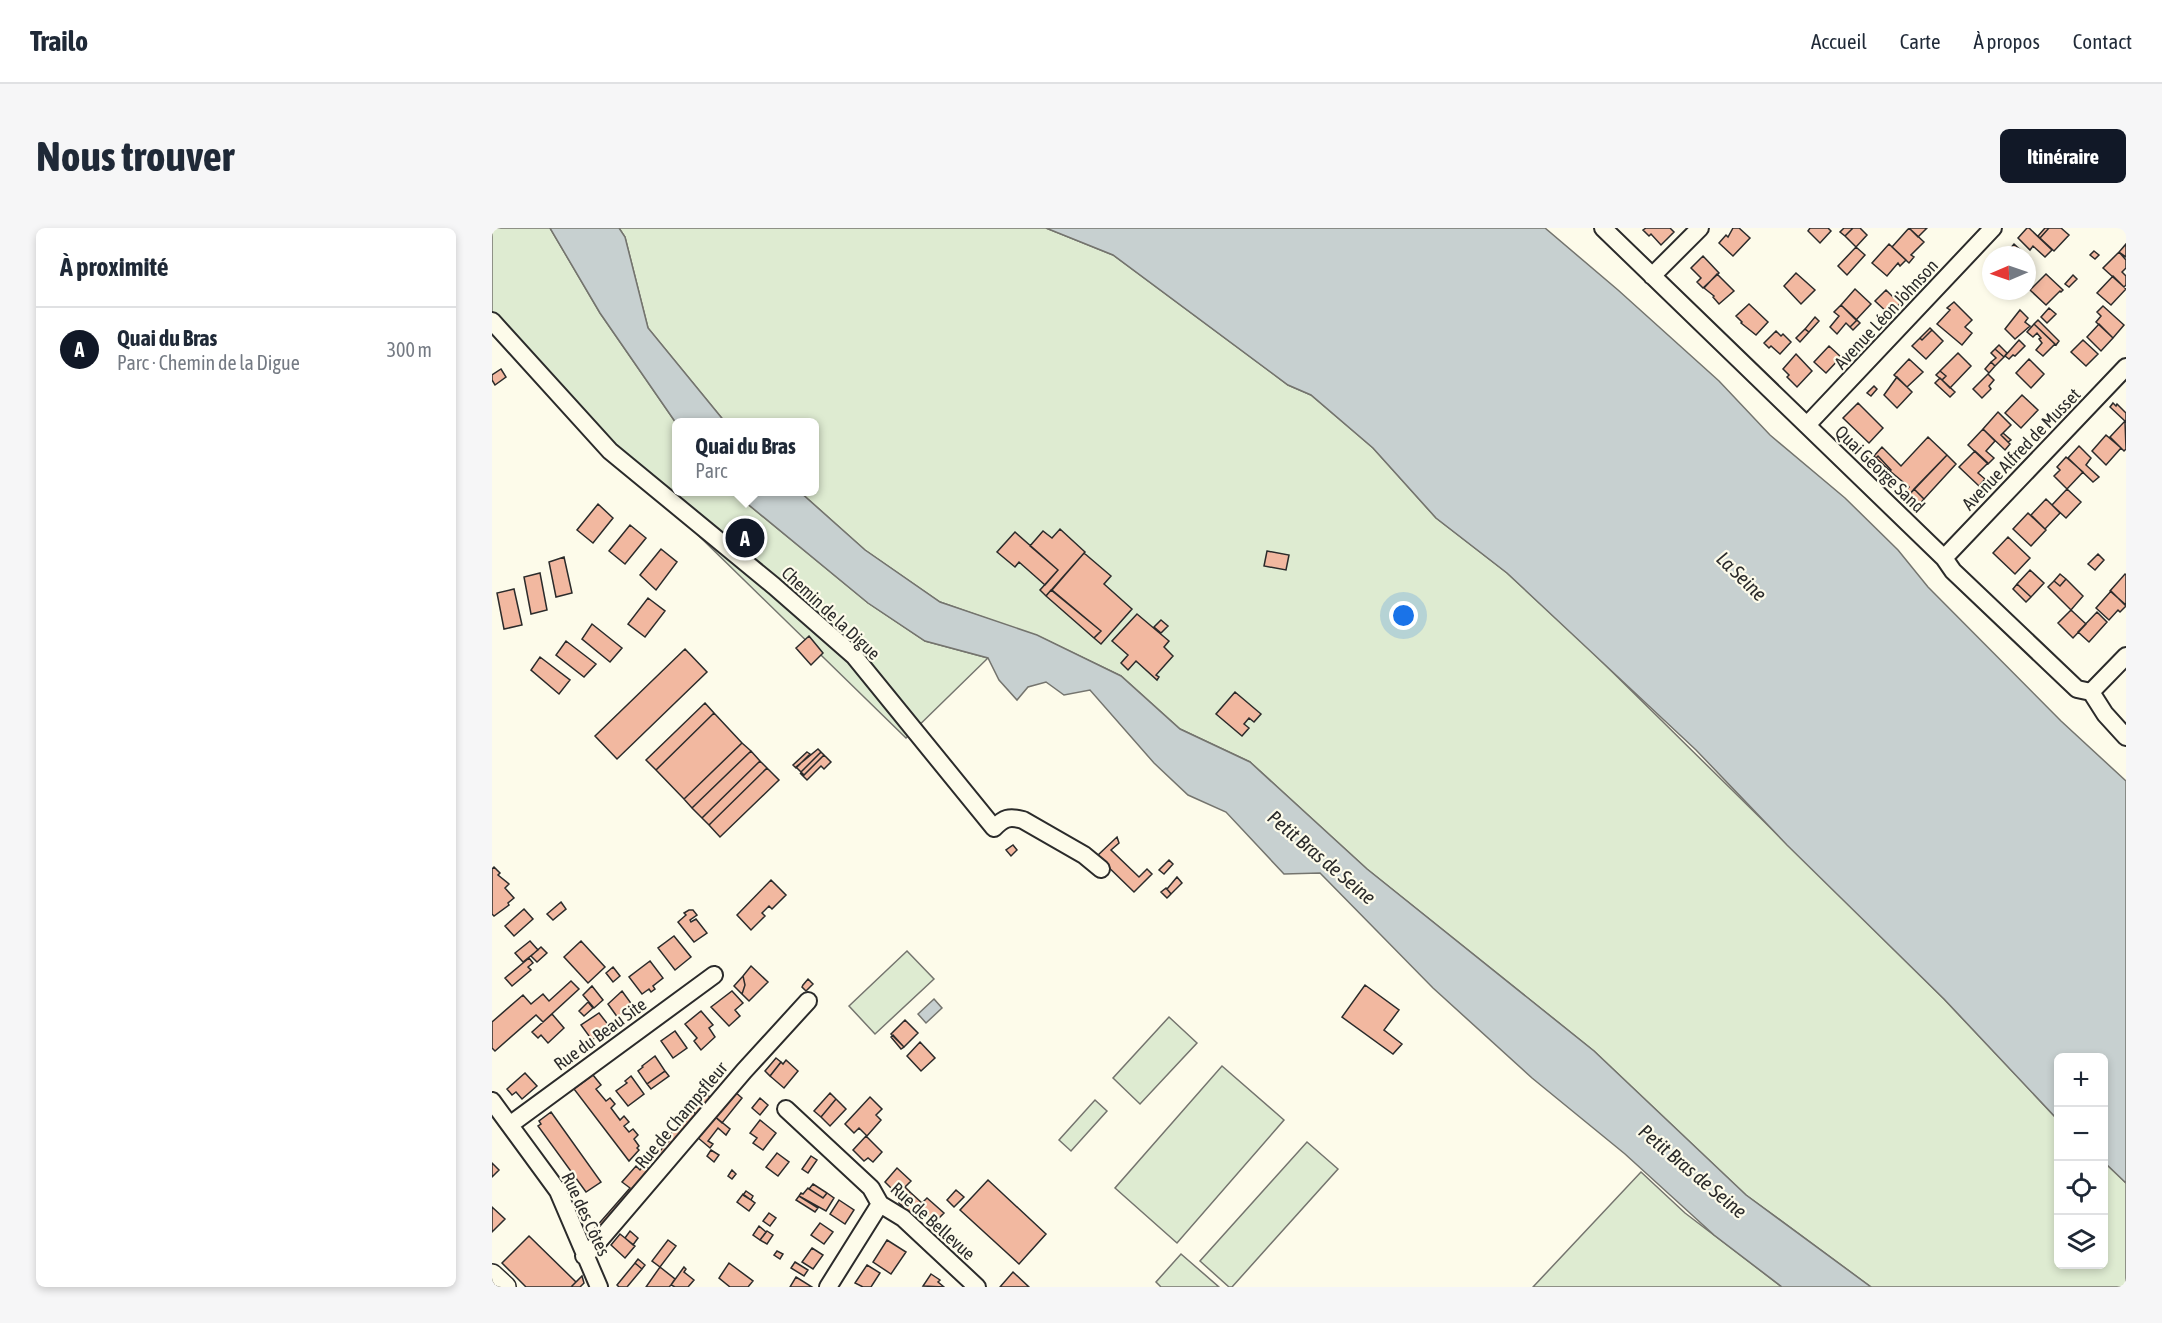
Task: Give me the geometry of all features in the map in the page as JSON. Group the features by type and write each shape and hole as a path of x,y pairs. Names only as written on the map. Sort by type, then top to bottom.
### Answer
{"main road":[{"path":"492,1275 505,1287"}],"street":[{"name":"Quai George Sand","path":"1603,228 1944,558 1953,571 2077,689 2091,692 2105,714 2126,737"},
{"path":"1652,276 1700,228"},
{"name":"Avenue Léon Johnson","path":"1808,425 1993,228"},
{"name":"Chemin de la Digue","path":"492,321 610,451 774,586 854,656 994,828 1003,819 1012,817 1023,820 1084,855 1101,869"},
{"name":"Avenue Alfred de Musset","path":"1944,558 2126,367"},
{"path":"2091,692 2126,656"},
{"name":"Rue du Beau Site","path":"510,1124 714,975"},
{"name":"Rue de Champsfleur","path":"584,1256 744,1071 808,1001"},
{"name":"Rue des Côtes","path":"492,1101 558,1191 598,1287"},
{"name":"Rue de Bellevue","path":"786,1109 871,1188 880,1204 903,1218 977,1287"},
{"path":"828,1287 880,1204"}],"green space":[{"path":"492,228 550,228 600,313 673,418 672,496 738,496 868,603 925,641 988,658 906,738 492,334"},
{"path":"619,228 1046,228 1113,255 1288,385 1311,395 1373,448 1436,518 1507,573 1586,646 1944,999 2054,1116 2054,1269 2108,1269 2108,1166 2126,1183 2126,1287 1871,1287 1746,1195 1594,1051 1367,869 1250,762 1180,729 1121,676 1042,638 940,602 865,550 804,496 819,496 819,418 722,418 648,328 625,237"},
{"path":"907,951 934,979 875,1034 849,1006"},
{"path":"1169,1017 1197,1043 1140,1104 1113,1078"},
{"path":"1222,1066 1284,1120 1177,1243 1115,1188"},
{"path":"1095,1100 1107,1111 1071,1151 1059,1140"},
{"path":"1307,1142 1338,1169 1232,1287 1229,1287 1200,1261"},
{"path":"1641,1172 1685,1213 1782,1287 1533,1287"},
{"path":"1181,1254 1219,1287 1161,1287 1156,1282"}],"water":[{"path":"550,228 619,228 625,237 648,328 722,418 673,418 600,313"},
{"name":"La Seine","path":"1046,228 1545,228 1719,381 1770,435 1845,498 1898,550 1928,587 2061,721 2126,781 2126,1183 2108,1166 2108,1053 2054,1053 2054,1116 1944,999 1787,845 1696,750 1507,573 1436,518 1373,448 1311,395 1288,385 1113,255"},
{"name":"Petit Bras de Seine","path":"738,496 804,496 865,550 940,602 1037,635 1121,676 1180,729 1250,762 1367,869 1594,1051 1746,1195 1871,1287 1782,1287 1714,1235 1625,1154 1532,1078 1433,988 1320,873 1284,874 1226,812 1188,795 1154,763 1090,690 1064,695 1046,682 1028,687 1017,700 999,680 988,658 925,641 868,603"},
{"path":"934,999 942,1008 926,1023 918,1014"}],"building":[{"path":"1670,228 1674,232 1661,245 1651,234 1649,236 1643,230"},
{"path":"1733,228 1739,228 1750,238 1733,256 1719,243 1726,235 1728,237"},
{"path":"1810,228 1828,228 1831,231 1820,243 1808,231"},
{"path":"1844,228 1853,228 1845,236 1840,232"},
{"path":"1853,228 1860,228 1867,235 1856,247 1845,236"},
{"path":"1909,228 1927,228 1918,237"},
{"path":"1909,228 1924,242 1911,255 1914,257 1909,263 1892,247"},
{"path":"2029,228 2052,250 2045,257 2036,246 2026,246 2018,238"},
{"path":"2045,228 2049,228 2040,238 2038,236"},
{"path":"2049,228 2061,228 2069,235 2054,251 2040,238"},
{"path":"1889,244 1906,260 1900,266 1898,263 1887,276 1872,263"},
{"path":"2126,244 2126,257 2119,252"},
{"path":"1856,247 1865,255 1847,275 1838,266"},
{"path":"2094,251 2099,255 2095,259 2090,255"},
{"path":"2119,252 2126,260 2126,268 2122,272 2126,276 2124,287 2103,268"},
{"path":"1703,256 1719,273 1703,288 1697,282 1701,278 1691,268"},
{"path":"1796,273 1815,290 1801,304 1784,286"},
{"path":"1717,274 1734,291 1719,304 1714,296 1704,288"},
{"path":"2046,274 2063,290 2046,305 2036,296 2036,284"},
{"path":"2073,275 2077,279 2069,287 2065,284"},
{"path":"2113,276 2126,289 2111,305 2097,293"},
{"path":"1855,289 1871,304 1856,320 1841,305"},
{"path":"1886,290 1893,297 1897,292 1904,299 1890,315 1875,301"},
{"path":"1954,302 1972,320 1965,327 1972,333 1962,345 1937,324 1950,310 1947,308"},
{"path":"1749,304 1768,322 1756,335 1736,316"},
{"path":"1841,305 1857,320 1850,327 1846,323 1837,334 1830,327 1839,316 1834,312"},
{"path":"2103,306 2124,325 2113,338 2096,322 2101,316 2097,312"},
{"path":"2049,308 2056,314 2047,323 2041,317"},
{"path":"2020,310 2028,318 2025,322 2030,326 2015,339 2005,329"},
{"path":"1815,317 1819,321 1809,332 1805,329"},
{"path":"1857,320 1860,323 1853,330 1850,327"},
{"path":"2038,320 2059,341 2056,345 2034,324"},
{"path":"2034,324 2055,344 2043,356 2036,350 2042,343 2039,339 2041,338 2037,333 2033,337 2027,332"},
{"path":"2099,324 2113,338 2101,351 2087,337"},
{"path":"1930,328 1932,330 1922,340 1920,338"},
{"path":"1805,329 1809,332 1800,342 1796,338"},
{"path":"1932,330 1943,341 1926,359 1912,346"},
{"path":"1776,331 1791,342 1780,354 1764,343"},
{"path":"2019,340 2025,346 2009,359 2005,356"},
{"path":"2083,340 2098,354 2086,366 2071,352"},
{"path":"1999,345 2007,353 2004,357 1995,349"},
{"path":"1829,346 1841,357 1826,373 1814,362"},
{"path":"1995,349 2004,357 1995,366 1991,362 1996,358 1991,353"},
{"path":"1958,353 1971,366 1950,388 1942,380 1946,376 1940,371"},
{"path":"1796,354 1812,371 1797,387 1783,369"},
{"path":"1909,359 1923,372 1907,387 1894,375"},
{"path":"2029,359 2044,374 2031,388 2016,373"},
{"path":"1991,362 1995,366 1989,373 1985,369"},
{"path":"501,369 506,377 495,385 492,375"},
{"path":"1940,371 1946,376 1942,380 1936,375"},
{"path":"1988,374 1994,380 1989,386 1991,389 1982,398 1973,389"},
{"path":"1897,377 1912,392 1897,408 1884,395"},
{"path":"1940,378 1955,392 1950,397 1935,383"},
{"path":"1874,386 1877,389 1871,396 1867,393"},
{"path":"2022,395 2038,410 2021,428 2005,413"},
{"path":"1858,403 1883,428 1869,443 1843,418"},
{"path":"2113,403 2126,413 2126,422 2110,407"},
{"path":"1998,412 2011,425 2001,435 2010,444 2005,450 1983,429"},
{"path":"2125,421 2126,449 2124,451 2110,437"},
{"path":"1983,429 1995,441 1986,451 1994,458 1988,464 1968,445"},
{"path":"2003,433 2011,440 2008,442 2001,435"},
{"path":"2106,435 2121,448 2106,465 2092,451"},
{"path":"1928,437 1947,455 1908,496 1904,492 1909,487 1890,471 1878,456 1876,458 1874,456 1882,447 1901,466"},
{"path":"2079,446 2091,458 2086,465 2099,477 2093,482 2068,458"},
{"path":"1975,451 1988,463 1978,473 1985,479 1979,486 1959,467"},
{"path":"1947,455 1956,464 1924,499 1914,489"},
{"path":"1878,456 1891,470 1890,471 1876,458"},
{"path":"2066,457 2083,472 2067,489 2054,476 2060,470 2057,467"},
{"path":"1914,489 1924,499 1918,506 1908,496"},
{"path":"2067,489 2081,502 2066,518 2052,505"},
{"path":"2046,499 2060,513 2045,529 2031,515"},
{"path":"598,504 613,518 593,543 577,530"},
{"path":"2028,513 2046,530 2031,546 2013,529"},
{"path":"630,525 646,538 625,564 609,551"},
{"path":"1060,529 1085,552 1046,596 1040,590 1058,570 1030,546 1043,531 1052,538"},
{"path":"1015,532 1058,570 1045,585 1019,562 1015,567 997,552"},
{"path":"2008,537 2030,558 2015,574 1993,553"},
{"path":"661,549 677,562 656,590 640,575"},
{"path":"1267,551 1289,555 1286,570 1264,566"},
{"path":"1084,553 1111,576 1104,584 1132,609 1101,644 1094,638 1101,631 1052,590"},
{"path":"2098,554 2104,560 2095,570 2088,564"},
{"path":"564,557 572,593 556,597 549,562"},
{"path":"2030,570 2044,583 2031,597 2017,584"},
{"path":"540,573 547,610 531,614 524,577"},
{"path":"2060,574 2066,579 2060,586 2054,581"},
{"path":"2126,575 2126,605 2110,591"},
{"path":"2066,579 2083,596 2071,610 2048,587 2054,581 2060,586"},
{"path":"2017,584 2031,597 2026,602 2013,589"},
{"path":"514,589 522,625 504,629 497,593"},
{"path":"1051,590 1101,631 1094,638 1046,596"},
{"path":"2111,591 2126,606 2120,612 2118,610 2109,620 2096,608"},
{"path":"648,598 665,611 645,637 628,624"},
{"path":"2071,610 2086,624 2073,638 2058,623"},
{"path":"2097,612 2107,622 2089,642 2078,632"},
{"path":"1137,614 1169,641 1164,647 1173,656 1156,675 1159,677 1157,680 1136,661 1128,670 1121,663 1128,655 1112,641"},
{"path":"1161,620 1168,626 1161,633 1154,627"},
{"path":"592,624 622,648 610,662 582,639"},
{"path":"809,636 823,653 811,665 796,648"},
{"path":"566,641 596,664 584,677 556,655"},
{"path":"685,649 707,672 617,759 595,736"},
{"path":"540,657 570,680 559,694 531,670"},
{"path":"1235,692 1261,714 1254,722 1249,718 1244,724 1249,728 1242,736 1216,714"},
{"path":"705,703 714,713 656,770 646,760"},
{"path":"714,713 742,743 684,799 656,770"},
{"path":"742,743 751,751 692,808 684,799"},
{"path":"818,749 821,752 801,772 796,767"},
{"path":"751,751 760,761 702,818 692,808"},
{"path":"807,752 810,754 796,768 793,765"},
{"path":"821,752 824,755 804,775 801,772"},
{"path":"824,755 831,762 824,769 821,766 807,780 800,773 804,775"},
{"path":"760,761 767,768 709,825 702,818"},
{"path":"767,768 779,780 720,837 709,825"},
{"path":"1117,837 1119,843 1111,850 1139,877 1147,869 1152,874 1134,892 1097,856"},
{"path":"1013,845 1017,850 1011,856 1006,850"},
{"path":"1169,860 1173,864 1164,874 1159,870"},
{"path":"494,867 500,873 498,875 509,884 505,888 514,898 508,903 509,905 494,916 492,914 492,869"},
{"path":"1177,877 1182,883 1171,894 1167,889"},
{"path":"771,880 786,895 772,909 769,906 762,913 765,916 751,930 737,915"},
{"path":"1166,888 1171,894 1167,898 1161,892"},
{"path":"561,902 566,909 553,920 547,914"},
{"path":"524,909 533,919 514,936 505,926"},
{"path":"689,910 693,910 697,915 690,920 691,922 696,919 707,933 694,942 678,922"},
{"path":"674,936 691,957 675,970 658,948"},
{"path":"530,941 538,950 523,962 515,953"},
{"path":"581,941 605,967 588,983 564,957"},
{"path":"541,947 547,953 537,962 531,956"},
{"path":"529,958 533,963 528,967 531,970 512,986 505,978"},
{"path":"650,961 663,978 653,986 655,989 651,992 649,989 642,994 629,977"},
{"path":"751,966 768,982 749,1001 742,994 745,985 743,976"},
{"path":"613,967 620,976 613,982 606,973"},
{"path":"743,976 745,985 742,994 734,986"},
{"path":"808,979 813,984 806,991 802,987"},
{"path":"571,981 579,989 543,1022 536,1015 495,1051 492,1048 492,1022 523,995 531,1004 543,994 549,1001"},
{"path":"1365,985 1399,1010 1384,1030 1402,1044 1393,1054 1342,1017"},
{"path":"592,986 603,1000 594,1008 583,995"},
{"path":"622,991 633,1006 618,1018 608,1004"},
{"path":"732,991 743,1003 735,1010 740,1016 729,1026 711,1007"},
{"path":"588,1002 593,1008 584,1016 579,1011"},
{"path":"701,1011 713,1025 709,1028 715,1037 701,1050 694,1041 697,1038 685,1024"},
{"path":"599,1013 610,1027 592,1040 581,1025"},
{"path":"552,1014 564,1028 548,1043 541,1035 538,1038 532,1032"},
{"path":"905,1020 918,1033 904,1047 891,1034"},
{"path":"675,1031 687,1048 673,1058 661,1041"},
{"path":"893,1035 904,1047 901,1049 891,1037"},
{"path":"920,1042 935,1058 921,1071 907,1056"},
{"path":"655,1056 665,1071 647,1084 638,1071"},
{"path":"776,1058 781,1062 770,1076 765,1071"},
{"path":"786,1060 798,1071 784,1088 770,1076 781,1062 783,1064"},
{"path":"665,1071 669,1076 651,1089 647,1084"},
{"path":"525,1073 537,1086 522,1099 516,1092 512,1095 507,1089"},
{"path":"593,1075 601,1085 596,1089 606,1101 610,1098 615,1104 611,1108 620,1120 624,1116 629,1122 624,1126 629,1132 633,1129 638,1135 634,1139 639,1150 629,1161 574,1089"},
{"path":"631,1076 644,1094 628,1106 616,1091 627,1083 625,1081"},
{"path":"734,1091 742,1098 722,1123 713,1115"},
{"path":"705,1093 715,1101 701,1118 691,1110"},
{"path":"830,1093 836,1099 821,1117 814,1111"},
{"path":"870,1097 882,1109 876,1115 881,1120 867,1136 859,1128 854,1133 845,1124"},
{"path":"760,1098 768,1105 760,1115 752,1108"},
{"path":"836,1099 846,1109 830,1126 821,1117"},
{"path":"691,1110 701,1118 593,1246 588,1236 630,1188 622,1182 636,1166 640,1170 644,1165 649,1169 660,1156 658,1153 669,1141 667,1138"},
{"path":"551,1112 601,1182 586,1192 538,1126 541,1124 539,1121"},
{"path":"713,1115 730,1129 726,1135 718,1128 708,1141 713,1144 710,1148 697,1137"},
{"path":"760,1120 776,1133 763,1150 753,1143 757,1138 750,1133"},
{"path":"866,1136 882,1152 873,1162 868,1158 864,1161 853,1150"},
{"path":"711,1150 719,1155 714,1162 707,1156"},
{"path":"777,1153 789,1162 778,1176 766,1167"},
{"path":"811,1156 817,1160 808,1173 802,1169"},
{"path":"492,1163 499,1170 492,1177"},
{"path":"897,1168 911,1181 905,1187 910,1192 905,1197 900,1193 898,1195 885,1182"},
{"path":"732,1170 736,1174 732,1179 728,1176"},
{"path":"988,1180 1046,1234 1019,1264 960,1210"},
{"path":"813,1184 827,1193 823,1198 809,1189"},
{"path":"808,1188 823,1198 827,1193 834,1198 826,1211 799,1196"},
{"path":"956,1190 964,1197 954,1207 947,1200"},
{"path":"746,1191 753,1196 751,1200 743,1195"},
{"path":"910,1192 922,1203 927,1198 944,1213 935,1222 926,1215 922,1220 913,1211 911,1213 899,1203"},
{"path":"743,1194 755,1203 749,1211 737,1202"},
{"path":"799,1196 818,1208 815,1212 796,1200"},
{"path":"839,1200 854,1210 845,1224 830,1214"},
{"path":"492,1207 505,1219 492,1232"},
{"path":"769,1213 776,1218 770,1226 763,1221"},
{"path":"820,1223 833,1232 824,1244 811,1235"},
{"path":"759,1226 766,1232 760,1240 753,1235"},
{"path":"630,1231 638,1238 633,1245 625,1238"},
{"path":"767,1231 773,1235 767,1244 760,1240"},
{"path":"620,1234 635,1246 625,1258 611,1245"},
{"path":"529,1236 576,1282 571,1287 526,1287 502,1263"},
{"path":"668,1240 676,1246 660,1267 652,1261"},
{"path":"887,1240 906,1252 891,1274 873,1262"},
{"path":"812,1248 823,1255 813,1269 802,1262"},
{"path":"777,1251 783,1254 780,1259 774,1255"},
{"path":"638,1259 645,1265 642,1269 635,1263"},
{"path":"795,1262 808,1270 804,1276 791,1268"},
{"path":"635,1263 642,1269 627,1287 619,1287 617,1285"},
{"path":"729,1263 753,1281 748,1287 730,1287 719,1278"},
{"path":"867,1265 880,1273 871,1287 863,1287 855,1283"},
{"path":"660,1267 675,1279 671,1285 669,1287 646,1287"},
{"path":"684,1267 686,1269 684,1272 694,1280 688,1287 671,1285"},
{"path":"1013,1272 1029,1287 1000,1287"},
{"path":"931,1274 940,1280 938,1282 944,1287 923,1286"},
{"path":"582,1276 584,1283 580,1287 571,1287"},
{"path":"796,1277 812,1287 790,1287"}],"place":[{"name":"Quai du Bras","path":"745,538"}]}
